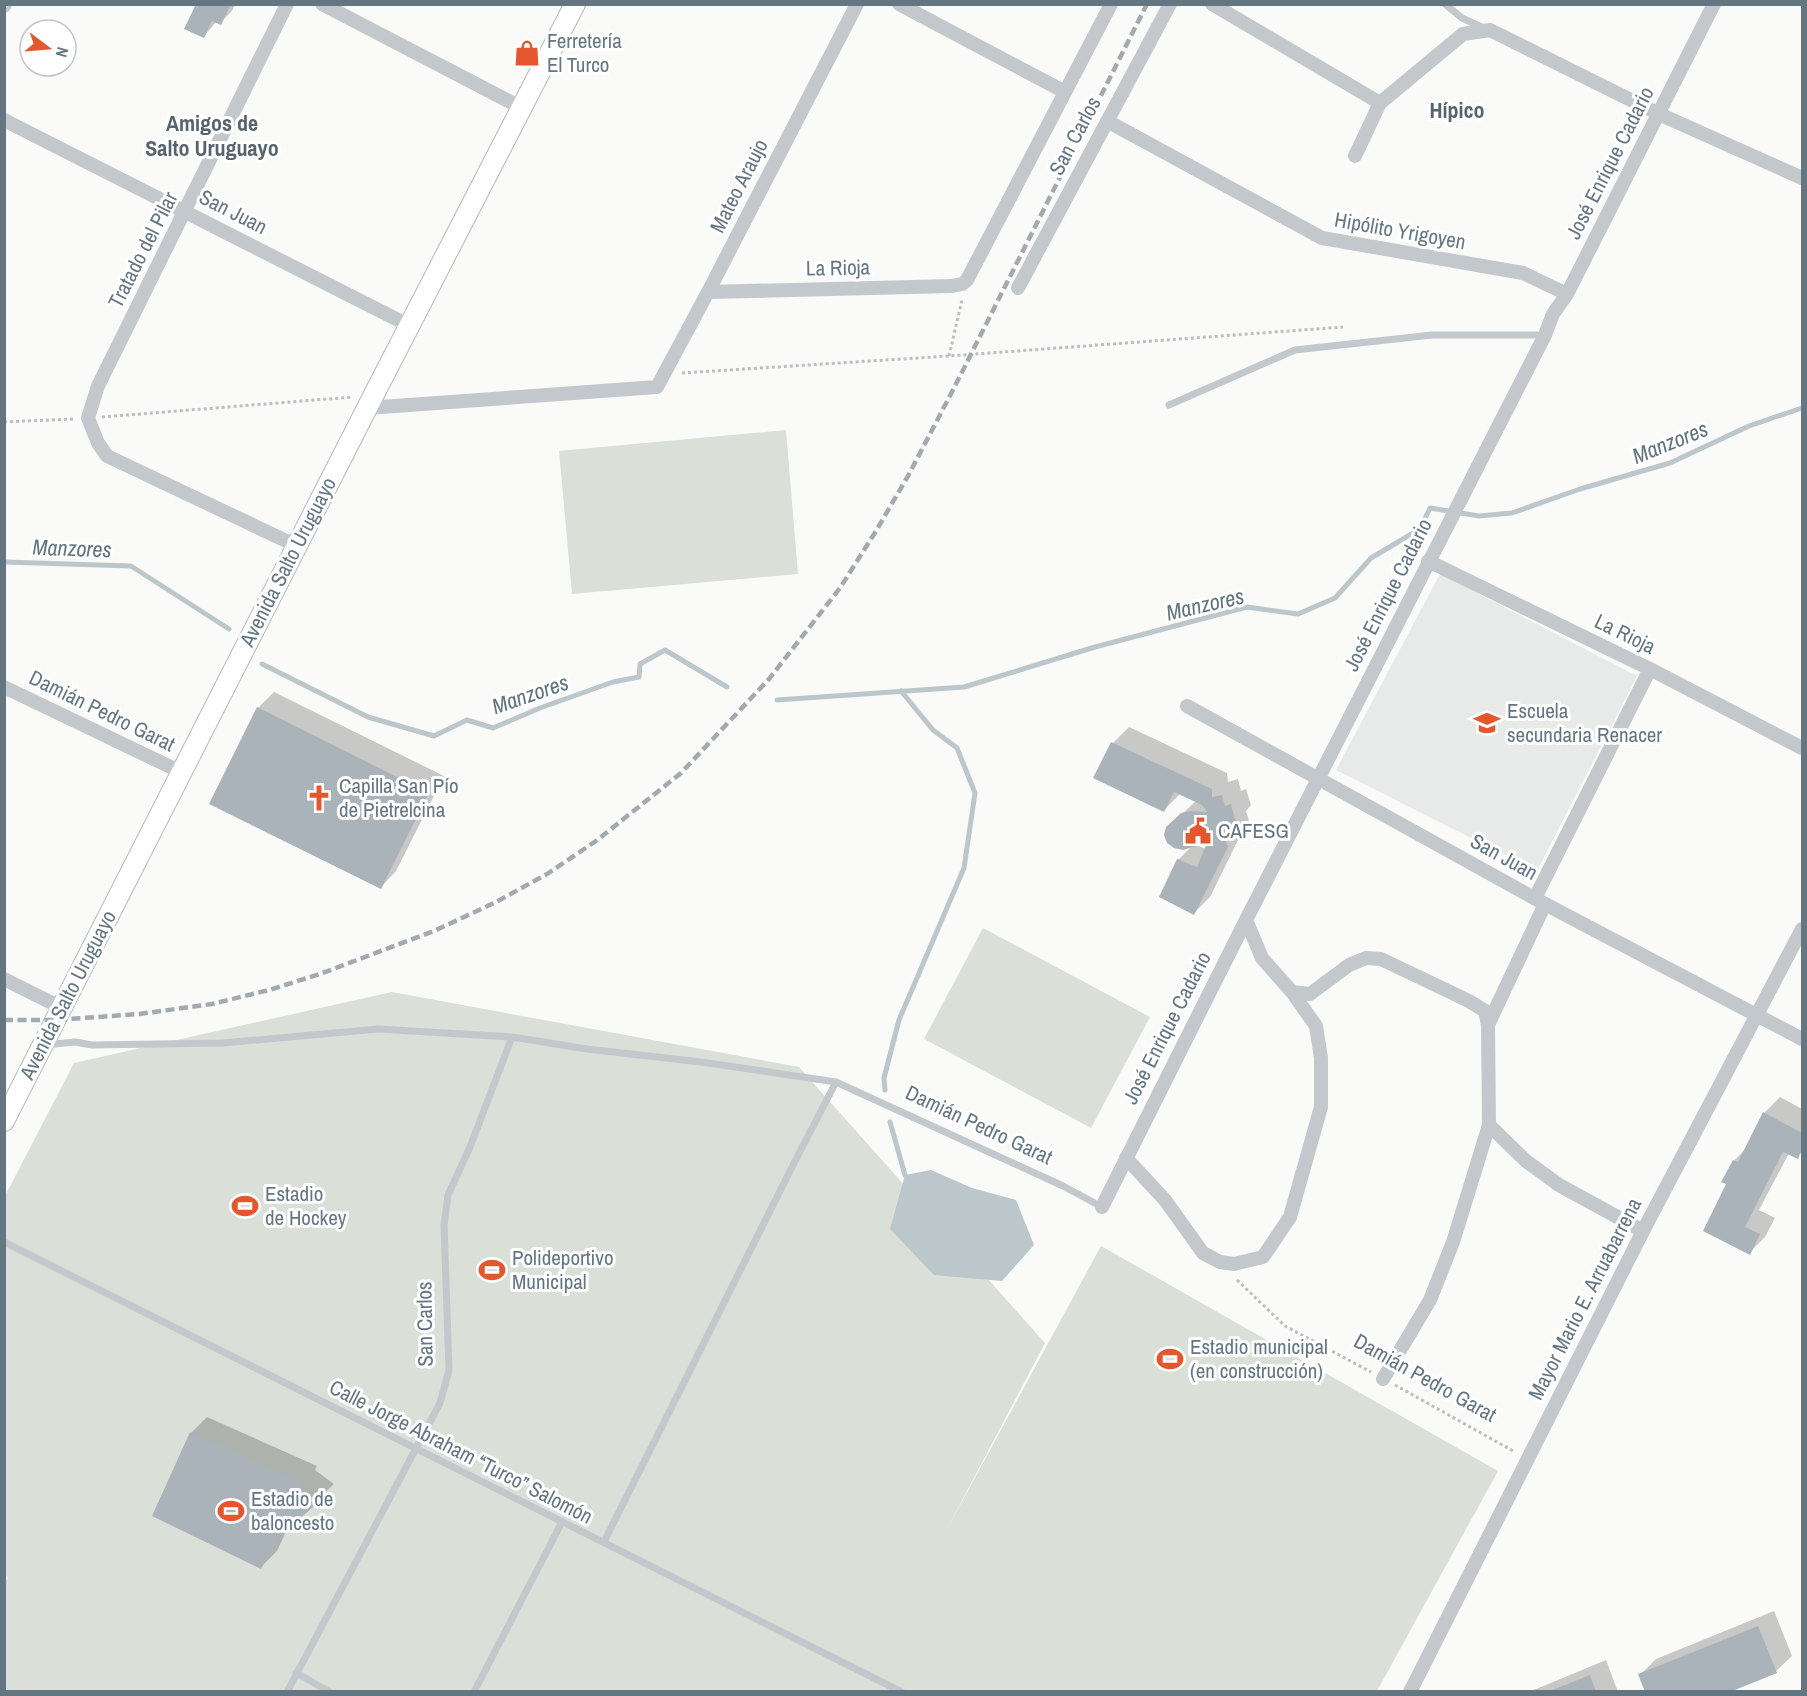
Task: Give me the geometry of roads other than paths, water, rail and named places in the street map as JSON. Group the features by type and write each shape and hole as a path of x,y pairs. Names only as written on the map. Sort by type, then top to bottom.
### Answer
{"main road":[{"name":"Avenida Salto Uruguayo","path":"4,1121 370,401 575,4"}],"street":[{"name":"Tratado del Pilar","path":"287,4 98,386 88,418 98,443 107,456 297,546"},
{"path":"322,4 522,108"},
{"name":"Mateo Araujo","path":"370,401 657,387 856,4"},
{"path":"899,4 1065,92"},
{"name":"San Carlos","path":"967,280 1111,4"},
{"name":"San Carlos","path":"1018,288 1170,4"},
{"path":"1212,4 1380,103"},
{"name":"José Enrique Cadario","path":"1102,1207 1428,561 1545,335 1553,314 1567,294 1714,4"},
{"path":"1355,156 1380,103 1463,34 1490,30 1659,114 1803,178"},
{"name":"San Juan","path":"4,120 410,326"},
{"name":"Hipólito Yrigoyen","path":"1107,121 1322,238 1523,273 1567,294"},
{"name":"La Rioja","path":"708,292 956,286 967,280"},
{"name":"La Rioja","path":"1428,561 1650,669 1803,748"},
{"path":"1488,1025 1540,901 1650,669"},
{"name":"Damián Pedro Garat","path":"4,687 181,772"},
{"name":"San Juan","path":"1187,706 1540,901 1803,1039"},
{"path":"1126,1158 1165,1200 1203,1253 1220,1262 1234,1264 1263,1257 1290,1217 1321,1107 1321,1058 1316,1026 1292,992 1262,958 1246,920"},
{"name":"Mayor Mario E. Arruabarrena","path":"1410,1692 1642,1231 1803,928"},
{"path":"1292,992 1310,994 1349,965 1366,958 1381,959 1485,1011 1488,1025 1489,1125 1453,1242 1430,1300 1383,1378"},
{"path":"4,979 62,1008"},
{"path":"1489,1125 1526,1161 1559,1185 1642,1231"}],"lane":[{"path":"1445,4 1462,18 1490,30"},
{"path":"1169,405 1295,350 1432,335 1545,335"},
{"name":"Damián Pedro Garat","path":"43,1045 75,1042 92,1045 223,1043 378,1029 512,1037 836,1082 1063,1186 1102,1207"},
{"name":"San Carlos","path":"287,1692 440,1403 449,1370 444,1225 448,1195 470,1147 512,1037"},
{"path":"603,1542 836,1082"},
{"name":"Calle Jorge Abraham “Turco” Salomón","path":"4,1242 902,1692"},
{"path":"474,1692 562,1522"},
{"path":"296,1673 330,1692"}],"waterway":[{"name":"Manzores","path":"777,700 964,687 1095,647 1247,607 1298,614 1335,598 1371,558 1420,529 1430,508 1479,516 1512,513 1580,489 1670,463 1749,426 1802,408"},
{"name":"Manzores","path":"4,562 131,566 229,629"},
{"name":"Manzores","path":"262,664 368,717 434,736 467,720 493,728 540,708 613,682 639,677 640,664 665,650 727,687"},
{"path":"885,1090 884,1078 899,1020 964,868 975,793 957,748 933,730 901,691"},
{"path":"890,1122 905,1175"}],"railway":[{"path":"4,1020 55,1020 139,1014 212,1004 320,974 434,931 496,902 547,874 596,841 681,773 769,679 840,588 876,531 954,388 1147,4"}],"place":[{"name":"Ferretería El Turco","path":"527,53"},
{"name":"Escuela secundaria Renacer","path":"1487,723"},
{"name":"Capilla San Pío de Pietrelcina","path":"319,798"},
{"name":"CAFESG","path":"1198,831"},
{"name":"Estadio de Hockey","path":"245,1206"},
{"name":"Polideportivo Municipal","path":"492,1270"},
{"name":"Estadio municipal (en construcción)","path":"1170,1359"},
{"name":"Estadio de baloncesto","path":"231,1511"}],"district":[{"name":"Hípico","path":"1457,110"},
{"name":"Amigos de Salto Uruguayo","path":"212,136"}]}
